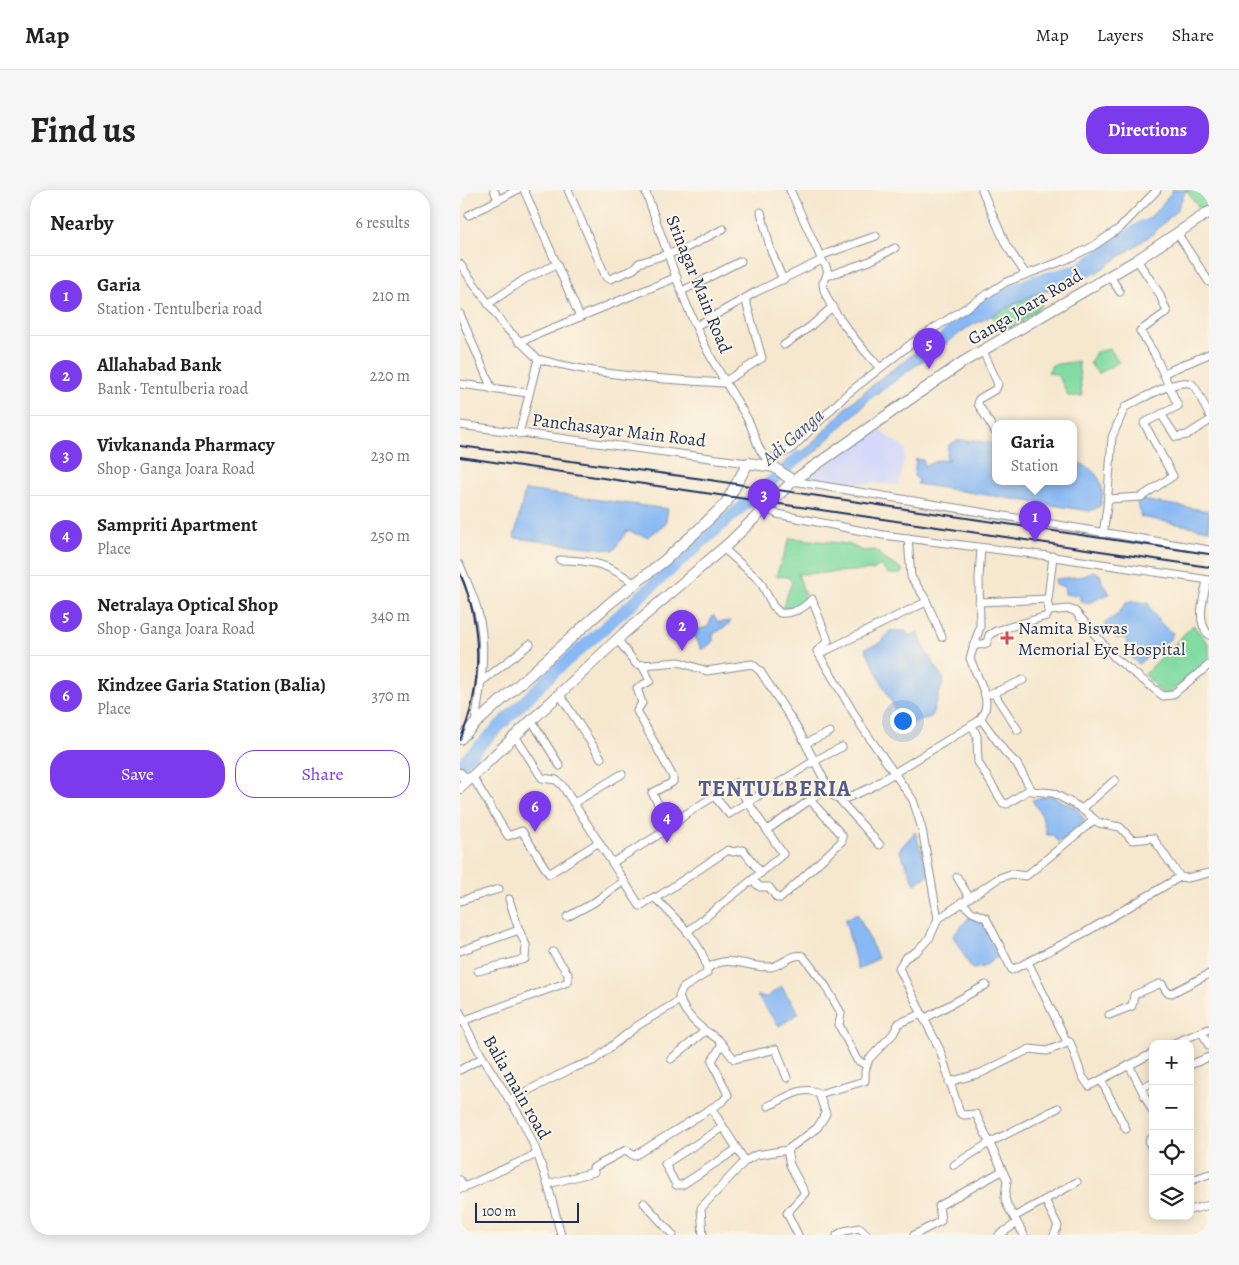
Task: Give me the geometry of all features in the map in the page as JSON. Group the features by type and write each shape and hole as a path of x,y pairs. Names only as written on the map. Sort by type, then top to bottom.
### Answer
{"main road":[{"name":"Ganga Joara Road","path":"465,780 532,721 618,640 723,548 793,481 982,351 1137,260 1209,212"},
{"path":"460,739 474,724 664,561 726,503 748,463"},
{"name":"Panchasayar Main Road","path":"748,463 769,464"},
{"path":"769,464 793,481"}],"street":[{"path":"494,190 498,200"},
{"path":"469,215 517,190"},
{"path":"524,190 580,317"},
{"path":"568,190 606,276 610,279 634,269 639,263 668,253 684,250 723,229"},
{"name":"Srinagar Main Road","path":"645,190 696,326 724,383 753,429 762,455 769,464"},
{"path":"790,190 821,258 828,268 823,286 833,306 852,336 879,367"},
{"path":"982,190 1006,245 1025,273"},
{"path":"769,464 790,450 831,409 879,367 936,327 1006,282 1025,273 1065,260 1092,247 1120,228 1157,190"},
{"path":"761,212 771,251 783,280"},
{"path":"1177,233 1209,282"},
{"path":"696,326 821,258 876,236"},
{"path":"827,276 870,261 895,248"},
{"path":"1108,499 1140,497 1173,476 1144,423 1178,406 1164,373 1140,331 1167,312 1159,293 1137,260"},
{"path":"682,291 741,261"},
{"path":"460,264 488,304 519,342 538,360 624,377 724,383 762,358 745,298"},
{"path":"488,304 525,279 557,264"},
{"path":"1110,276 1120,292"},
{"path":"519,342 677,277"},
{"path":"784,345 811,326 833,306"},
{"path":"460,314 492,389"},
{"path":"982,351 998,384 996,389 979,399 978,404 992,427"},
{"path":"1164,373 1209,354"},
{"path":"519,434 538,360"},
{"path":"460,384 528,393"},
{"path":"1103,534 1108,499 1112,436 1125,407 1170,386 1192,384 1209,415"},
{"path":"1161,414 1176,437 1187,434 1209,421"},
{"name":"Panchasayar Main Road","path":"460,425 748,463"},
{"path":"793,481 1103,534 1209,550"},
{"path":"766,508 777,514 828,526 981,548 1053,556 1208,580 1200,615 1205,632 1209,636"},
{"path":"908,538 911,577 926,602 942,638"},
{"path":"723,548 760,581 773,606 780,614 787,614 804,608 812,599 828,642 817,651 831,678 913,800 938,919"},
{"path":"981,548 980,627 970,658 990,694 1018,730"},
{"path":"973,646 987,643 989,635 996,631 1045,617 1049,611 1047,599 1049,597 1053,556"},
{"path":"560,560 587,560 603,565 619,571 635,584"},
{"path":"460,565 478,613 482,648 481,682 474,724"},
{"path":"979,602 1047,599"},
{"path":"819,654 926,602"},
{"path":"1049,611 1068,609 1075,611 1114,658 1163,696 1172,695 1209,664"},
{"path":"618,640 636,664 679,662 707,671 752,664 781,703 806,743 832,795 838,798 880,845"},
{"path":"481,682 530,644"},
{"path":"642,665 650,681 637,688 642,703 637,712 673,777 673,782 652,793 671,826"},
{"path":"838,798 859,793 972,725 981,719 990,694 1023,680"},
{"path":"560,694 601,758"},
{"path":"981,719 1005,752 1017,764 1030,789 1035,792 1053,793 1082,809 1094,820 1104,825 1120,827 1132,840 1153,838 1180,877"},
{"path":"532,721 560,766"},
{"path":"972,725 977,736 978,762 1003,803 1007,804 1030,789"},
{"path":"806,743 830,732"},
{"path":"515,736 542,778 559,781 640,906 654,897 656,898 728,850 733,852 743,850 761,873"},
{"path":"714,796 728,814 814,761 842,747"},
{"path":"574,803 622,774"},
{"path":"465,780 508,836 522,831 549,874 599,842"},
{"path":"1082,809 1115,780"},
{"path":"612,862 671,826 735,783 783,854 687,932"},
{"path":"767,830 828,788"},
{"path":"752,880 760,887 769,887 777,898 781,898 843,839 810,800"},
{"path":"1024,1235 1005,1198 1007,1180 990,1143 976,1114 964,1115 960,1112 943,1058 899,968 905,958 917,951 930,937 938,919 961,902 1005,875 1026,876 1094,820"},
{"path":"961,902 972,912 986,918 1012,970 1086,932 1180,877 1187,878 1209,873"},
{"path":"958,877 969,897"},
{"path":"567,917 593,903 624,881"},
{"path":"460,901 499,889"},
{"path":"656,898 696,944 707,969"},
{"path":"478,971 525,959 526,945 509,899"},
{"path":"460,951 519,930"},
{"path":"462,1022 568,982 570,979 568,974 553,952"},
{"path":"787,1078 776,1049 734,1059 719,1040 705,1030 683,1007 680,1000 680,992 683,988 704,976 707,969 715,963 726,961 768,967 795,956 803,956 841,1013 839,1025 857,1060 866,1065"},
{"path":"1028,962 1067,1042 1072,1044 1088,1086 1149,1055"},
{"path":"1109,1015 1132,1006 1134,995 1158,984 1162,984 1170,993 1209,974"},
{"path":"819,1094 865,1081 866,1065 893,1034 899,1022 923,1017 986,985"},
{"path":"509,1100 573,1068 593,1061 637,1026 680,1000"},
{"name":"Balia main road","path":"460,1012 462,1022 509,1100 538,1154 561,1235"},
{"path":"671,1059 705,1030"},
{"path":"1182,1040 1205,1031 1209,1046"},
{"path":"949,1082 981,1073 1030,1049 1047,1051 1067,1042"},
{"path":"548,1184 594,1172 593,1168 626,1150 634,1156 723,1101 728,1095 712,1061 722,1044"},
{"path":"1194,1063 1209,1057"},
{"path":"460,1070 482,1058"},
{"path":"1129,1065 1149,1104"},
{"path":"1101,1080 1126,1129"},
{"path":"1141,1088 1149,1084"},
{"path":"704,1235 701,1208 745,1161 756,1155 787,1150 823,1121 826,1114 819,1094 815,1091 804,1090 768,1106"},
{"path":"711,1108 745,1161"},
{"path":"954,1165 990,1143 1058,1108"},
{"path":"724,1128 665,1164 676,1185 682,1185 737,1149"},
{"path":"787,1150 790,1165 805,1193 786,1213 798,1235"},
{"path":"460,1180 462,1188 538,1154"},
{"path":"914,1235 941,1221 939,1206 1002,1171"},
{"path":"1194,1180 1209,1174"},
{"path":"999,1235 1015,1220 1044,1200 1077,1182"},
{"path":"1044,1200 1058,1226 1054,1235"},
{"path":"644,1203 673,1235"},
{"path":"1194,1209 1209,1205"},
{"path":"837,1235 854,1228 860,1228 867,1235"}],"shaded area":[{"path":"879,430 906,449 899,485 803,480"}],"green space":[{"path":"1186,190 1209,190 1209,207 1202,212"},
{"path":"1035,291 1042,305 1024,320 1004,331 991,315"},
{"path":"1110,349 1119,362 1098,374 1090,363 1096,352"},
{"path":"1078,361 1082,396 1068,396 1059,376 1048,372 1052,365"},
{"path":"790,538 848,544 863,551 876,550 884,559 903,570 900,574 888,574 880,565 873,570 798,574 807,602 782,609 792,582 788,577 776,576"},
{"path":"1193,625 1209,644 1209,659 1165,697 1145,674"}],"water":[{"path":"1173,190 1186,190 1177,210 1154,233 1096,273 1070,285 1035,294 967,328 870,399 814,453 794,468 783,466 810,446 849,405 876,382 932,340 964,323 996,300 1082,267 1106,254 1159,209"},
{"path":"969,440 965,444 972,440 992,443 992,485 1077,485 1077,463 1088,467 1098,477 1102,490 1100,506 1090,511 917,484 919,481 914,476 916,459 923,460 925,466 939,460 946,460 949,445 956,441"},
{"path":"525,490 668,509 665,525 647,537 627,531 614,550 514,538"},
{"path":"1136,499 1209,511 1209,530 1141,517"},
{"path":"1093,571 1100,574 1102,583 1109,594 1086,604 1080,600 1080,596 1065,594 1064,586 1056,585 1055,579 1085,576"},
{"path":"1133,601 1148,603 1158,620 1173,633 1170,639 1138,664 1130,656 1126,639 1120,637 1117,639 1104,624 1118,614 1126,603"},
{"path":"713,615 718,622 731,621 727,626 713,634 713,642 702,650 692,631 708,627"},
{"path":"890,631 906,631 909,636 918,633 927,653 944,680 931,717 908,724 907,717 899,718 865,648 879,644"},
{"path":"1050,795 1077,809 1085,821 1077,831 1058,842 1053,835 1047,835 1042,816 1032,800"},
{"path":"915,832 929,875 915,884 899,850"},
{"path":"857,913 878,958 858,970 845,920"},
{"path":"971,915 984,919 1001,954 983,967 972,969 953,936"},
{"path":"781,986 799,1013 779,1026 757,996 767,997"}],"waterway":[{"name":"Adi Ganga","path":"945,337 987,303 1034,281 1078,270 1143,226"},
{"name":"Adi Ganga","path":"460,765 552,674 800,456"}],"railway":[{"path":"460,446 703,479 1209,554"},
{"path":"460,457 1209,567"},
{"path":"460,573 468,593 473,614 477,657 473,699 468,720 460,740"}],"place":[{"name":"Netralaya Optical Shop","path":"929,369"},
{"name":"Vivkananda Pharmacy","path":"764,520"},
{"name":"Garia","path":"1035,542"},
{"name":"Namita Biswas Memorial Eye Hospital","path":"1007,638"},
{"name":"Allahabad Bank","path":"682,651"},
{"name":"Kindzee Garia Station (Balia)","path":"535,832"},
{"name":"Sampriti Apartment","path":"667,843"}],"district":[{"name":"TENTULBERIA","path":"775,789"}]}
